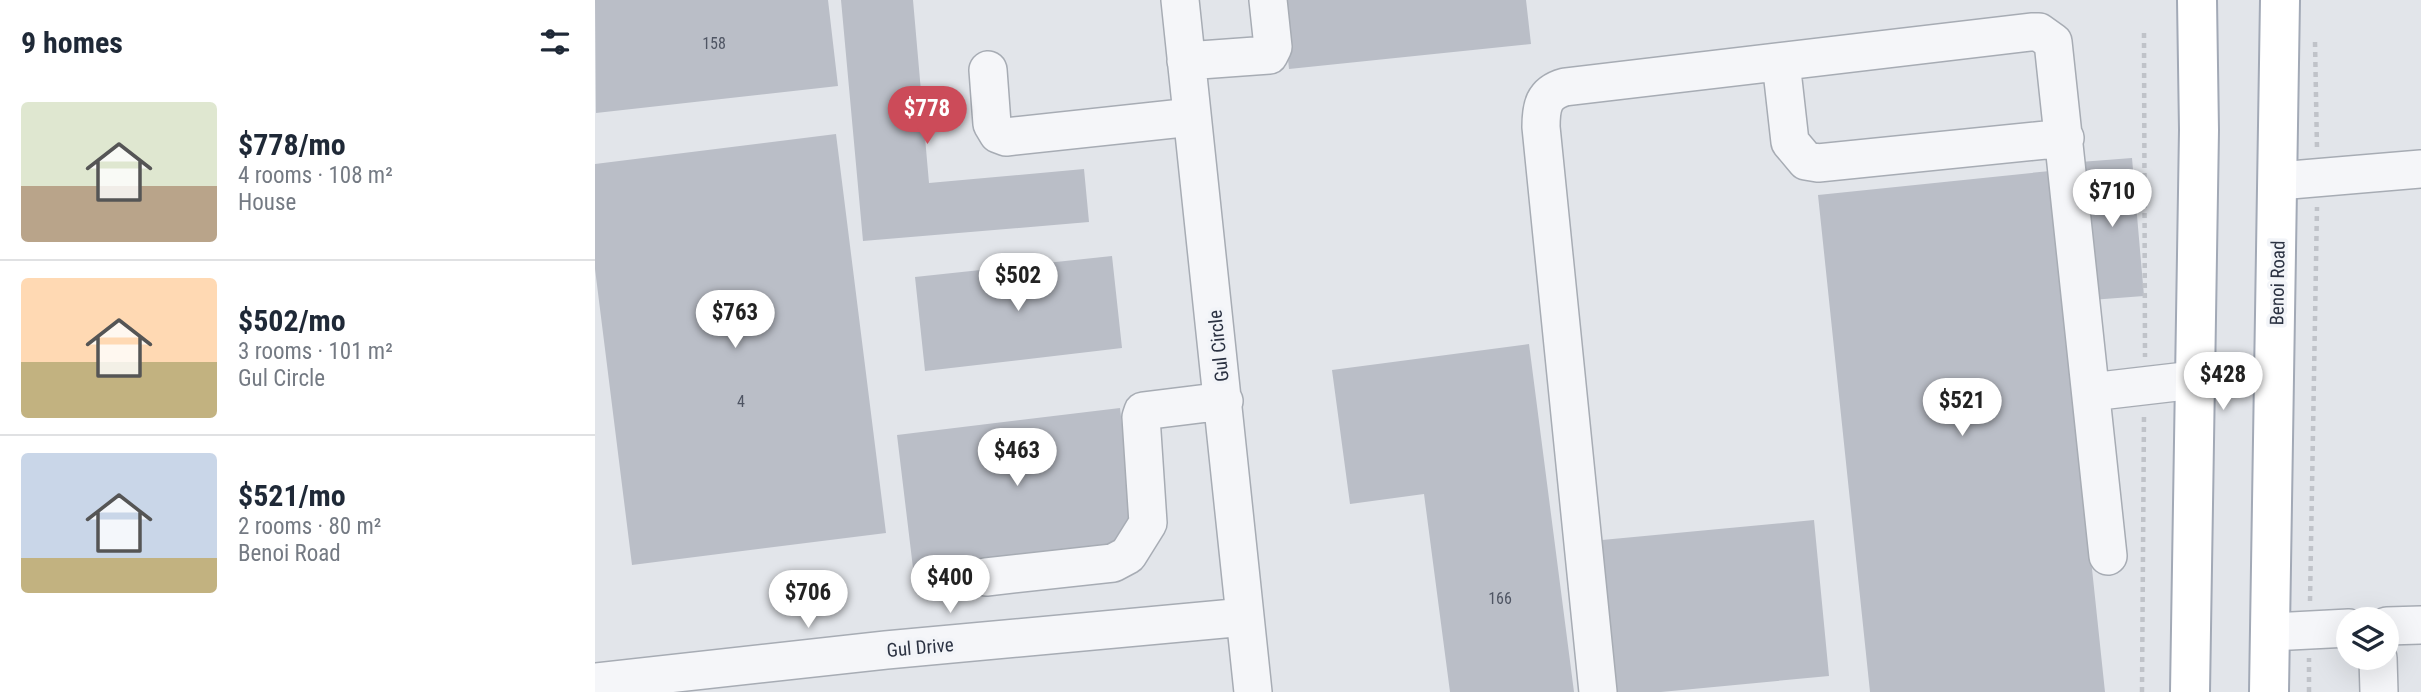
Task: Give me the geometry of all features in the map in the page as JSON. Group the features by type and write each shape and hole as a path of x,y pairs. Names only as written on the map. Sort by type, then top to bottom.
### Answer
{"main road":[{"path":"2190,692 2199,130 2197,0"},
{"name":"Benoi Road","path":"2269,692 2280,0"}],"street":[{"name":"Gul Circle","path":"1179,0 1224,401 1253,692"},
{"path":"1186,61 1269,55 1273,47 1268,0"},
{"path":"1598,692 1541,127 1544,101 1554,90 1565,87 2039,32 2053,41 2108,556"},
{"path":"1781,62 1790,142 1806,161 1818,163 2064,138"},
{"path":"988,70 992,124 998,134 1006,137 1192,117"},
{"path":"2279,181 2421,169"},
{"path":"2091,392 2194,380"},
{"path":"986,577 1113,563 1128,555 1148,523 1141,417 1143,411 1224,401"},
{"name":"Gul Drive","path":"595,682 738,679 1245,617"},
{"path":"2399,626 2421,625"},
{"path":"2270,632 2336,629"},
{"path":"2378,670 2379,692"}],"path":[{"path":"2309,692 2317,178 2315,42"}],"building":[{"path":"595,0 828,0 838,86 596,113"},
{"path":"841,0 913,0 929,183 1084,169 1089,222 863,241"},
{"path":"1282,0 1526,0 1531,44 1289,69"},
{"path":"836,134 886,533 632,565 595,269 595,164"},
{"path":"2132,158 2144,296 2091,300 2080,162"},
{"path":"2050,171 2105,692 1870,692 1818,195"},
{"path":"1112,256 1122,348 925,371 915,277"},
{"path":"1529,344 1574,692 1450,692 1424,494 1350,504 1332,370"},
{"path":"1120,408 1136,541 913,568 897,435"},
{"path":"1814,520 1829,676 1661,692 1617,692 1602,540"}]}
